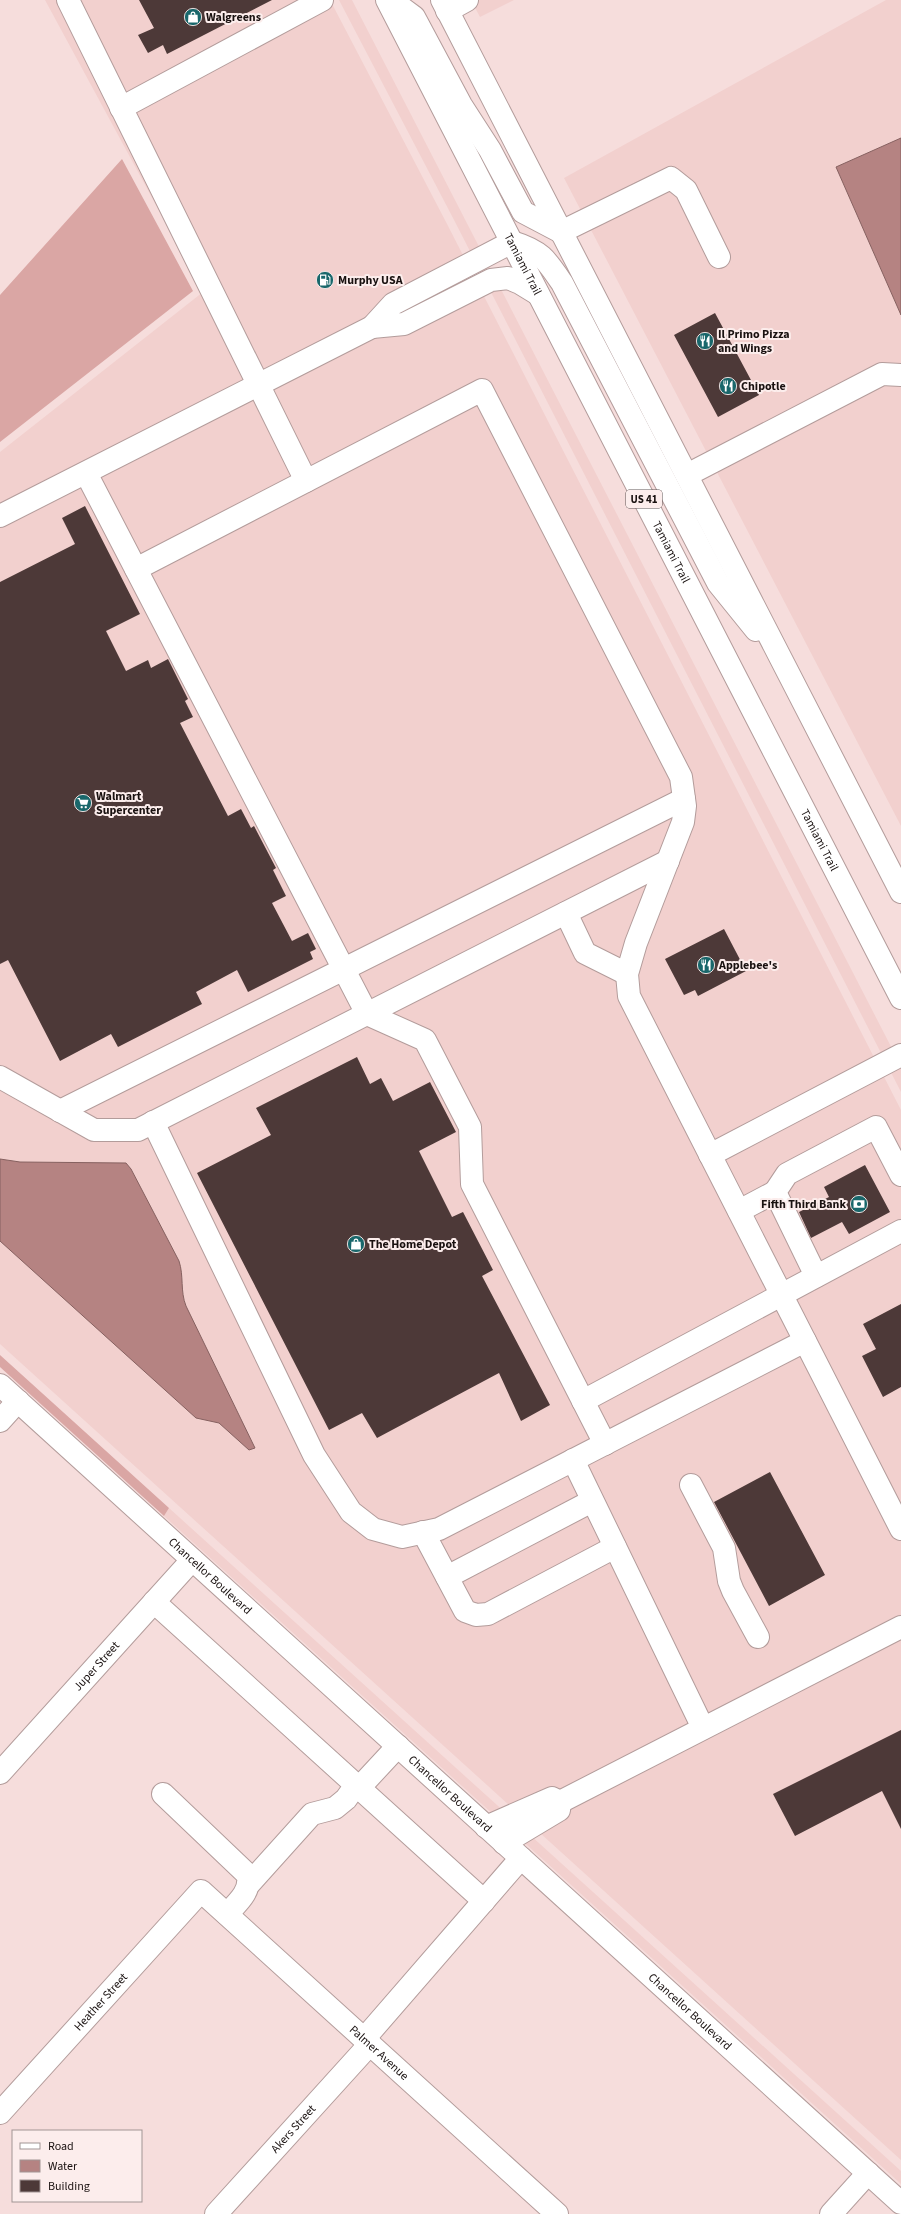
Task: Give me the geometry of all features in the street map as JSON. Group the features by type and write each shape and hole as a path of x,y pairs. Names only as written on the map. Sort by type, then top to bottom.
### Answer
{"main road":[{"path":"68,0 306,481"},
{"path":"121,108 291,7 322,0"},
{"name":"Tamiami Trail","path":"387,0 901,998"},
{"path":"391,0 414,17 461,105 490,150 523,212 561,232"},
{"path":"467,0 444,5 901,892"},
{"path":"561,232 671,178 686,190 719,257"},
{"path":"0,516 372,327 393,304 512,242 532,248 547,260 562,283 718,584 785,666"},
{"path":"372,327 404,324 491,280 508,278 520,283 538,294"},
{"path":"687,475 882,374 901,375"},
{"path":"136,569 482,390 681,777 684,799 683,822 636,943 626,974 629,996 901,1529"},
{"path":"86,472 367,1014 425,1040 470,1127 472,1184 605,1444"},
{"path":"60,1111 684,799"},
{"path":"0,1077 94,1130 138,1130 668,861"},
{"path":"566,913 585,953 626,974"},
{"path":"710,1155 901,1055"},
{"path":"154,1122 314,1455 351,1512 373,1529 402,1537 439,1529 805,1341"},
{"path":"739,1211 774,1192 787,1174 876,1127 901,1175"},
{"path":"774,1192 816,1276"},
{"path":"583,1401 901,1230"},
{"name":"Chancellor Boulevard","path":"0,1385 901,2203"},
{"path":"0,1421 18,1401"},
{"path":"573,1460 703,1728"},
{"path":"691,1485 724,1548 729,1581 733,1592 758,1637"},
{"path":"447,1577 592,1501"},
{"path":"423,1532 465,1611 476,1615 488,1614 615,1547"},
{"name":"Juper Street","path":"0,1773 192,1560"},
{"path":"154,1602 484,1901"},
{"path":"560,1802 901,1627"},
{"path":"227,1914 247,1890 250,1883 312,1814 335,1808 346,1799 398,1746"},
{"path":"163,1794 248,1875 250,1883"},
{"path":"486,1826 552,1798 560,1802"},
{"path":"504,1843 559,1810 560,1802"},
{"name":"Akers Street","path":"217,2214 367,2042 521,1858"},
{"name":"Palmer Avenue","path":"201,1891 557,2214"},
{"name":"Heather Street","path":"0,2113 201,1891"},
{"path":"831,2214 868,2173"}],"shaded area":[{"path":"45,0 330,0 446,222 901,1110 901,2160 0,1344 0,452 203,292"},
{"path":"339,0 352,0 901,1066 901,1092 453,218"},
{"path":"471,0 514,0 480,17"},
{"path":"886,0 901,0 901,138 836,167 901,315 901,826 564,178"},
{"path":"122,159 193,291 0,442 0,295"},
{"path":"0,1355 169,1508 164,1516 0,1367"},
{"path":"169,1508 901,2171 901,2184 164,1516"}],"water":[{"path":"901,138 901,315 836,167"},
{"path":"0,1159 20,1162 126,1163 131,1169 179,1261 183,1295 186,1306 255,1448 249,1450 219,1423 196,1418 0,1241"}],"building":[{"name":"Walgreens","path":"139,0 272,0 167,54 163,45 148,53 138,35 154,28"},
{"path":"715,313 759,395 718,417 674,335"},
{"path":"85,506 140,614 106,631 126,671 148,660 151,668 168,659 188,699 185,701 193,717 180,723 228,816 241,809 251,828 254,826 276,868 273,870 286,896 272,903 292,941 308,933 316,949 310,952 313,959 248,992 237,970 196,992 202,1004 118,1047 111,1034 60,1061 8,960 0,964 0,582 75,544 62,518"},
{"name":"Applebee's","path":"724,929 746,971 698,996 695,990 684,995 665,959"},
{"name":"The Home Depot","path":"357,1057 370,1084 381,1078 393,1101 430,1082 456,1132 419,1151 452,1217 463,1212 493,1270 482,1276 550,1405 521,1421 499,1373 377,1438 362,1413 329,1430 197,1173 271,1135 256,1108"},
{"name":"Fifth Third Bank","path":"865,1165 890,1212 849,1234 842,1222 811,1238 799,1212 829,1197 824,1187"},
{"path":"901,1304 901,1387 883,1397 862,1356 876,1349 863,1324"},
{"path":"770,1472 825,1575 769,1606 714,1502"},
{"path":"901,1730 901,1829 882,1791 795,1836 773,1794"}],"place":[{"name":"Walgreens","path":"193,17"},
{"name":"Murphy USA","path":"325,280"},
{"name":"Il Primo Pizza and Wings","path":"705,341"},
{"name":"Chipotle","path":"728,386"},
{"name":"Walmart Supercenter","path":"83,803"},
{"name":"Applebee's","path":"706,965"},
{"name":"Fifth Third Bank","path":"859,1204"},
{"name":"The Home Depot","path":"356,1244"}]}
